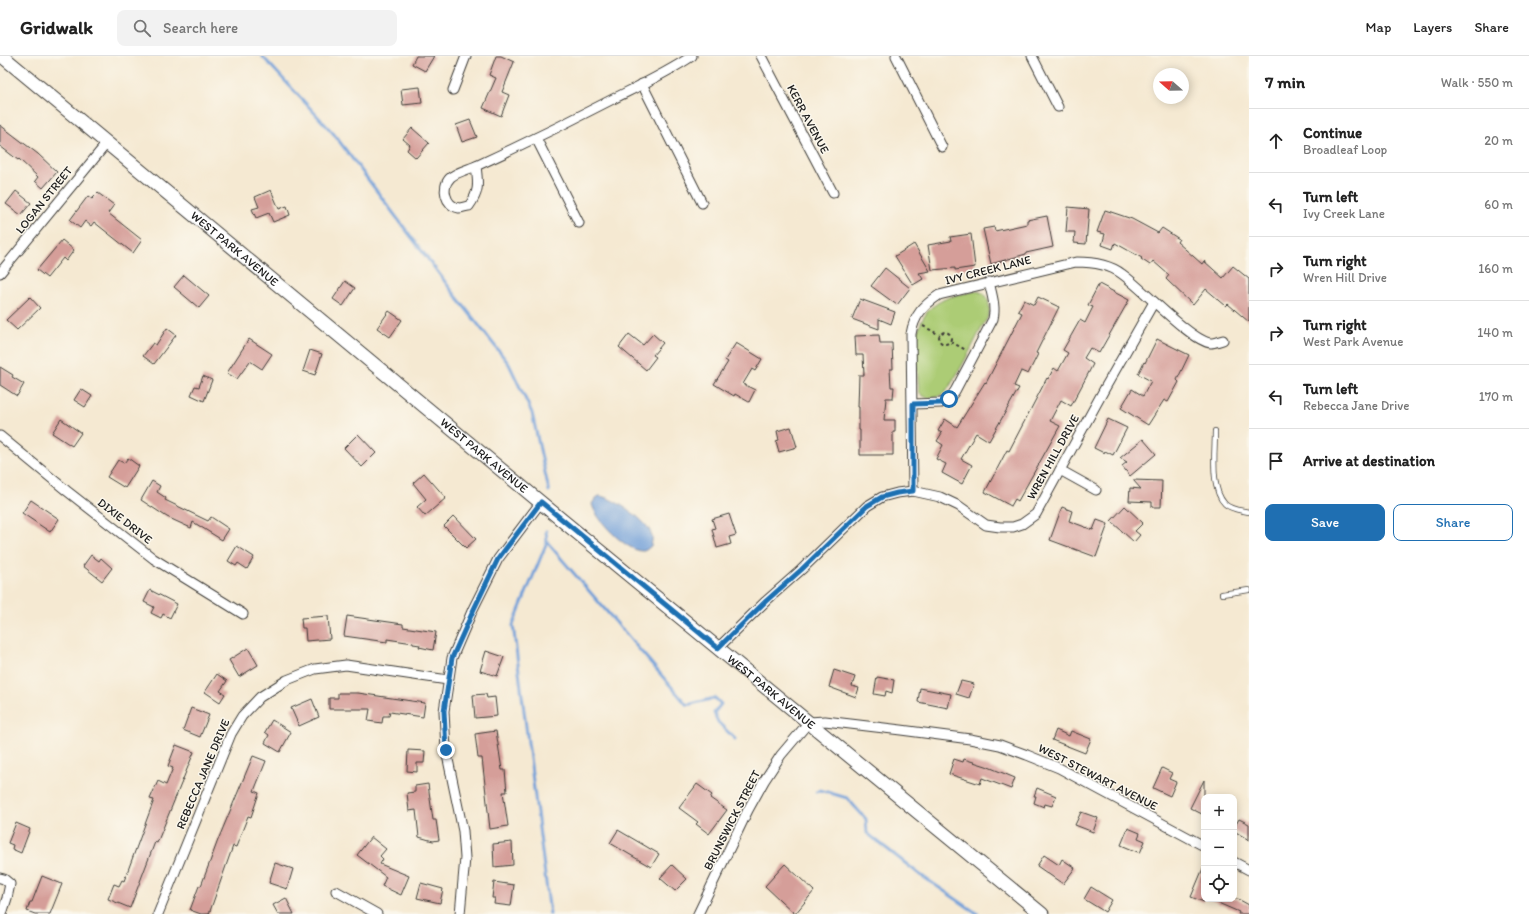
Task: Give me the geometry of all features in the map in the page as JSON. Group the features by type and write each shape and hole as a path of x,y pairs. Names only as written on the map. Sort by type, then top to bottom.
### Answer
{"main road":[{"name":"WEST PARK AVENUE","path":"2,56 1042,914"}],"street":[{"path":"453,90 466,56"},
{"path":"476,166 478,184 476,197 469,206 459,208 449,203 445,194 446,185 450,177 536,138 642,84 692,56"},
{"name":"KERR AVENUE","path":"761,56 833,193"},
{"path":"896,56 942,147"},
{"path":"1032,56 1058,107"},
{"path":"642,84 702,203"},
{"path":"536,138 579,223"},
{"name":"LOGAN STREET","path":"0,273 107,143"},
{"name":"IVY CREEK LANE","path":"913,491 911,334 913,324 919,311 926,303 939,295 1076,262 1090,262 1104,265 1122,273 1192,334 1210,343 1223,340"},
{"path":"913,404 941,403 949,399 955,391 993,320 995,312 994,300 989,282"},
{"name":"WREN HILL DRIVE","path":"718,648 867,506 882,497 913,491 940,497 959,506 986,525 1000,527 1013,527 1022,524 1036,514 1154,302"},
{"name":"DIXIE DRIVE","path":"0,436 154,559 243,614"},
{"path":"1060,470 1096,490"},
{"path":"460,914 466,858 463,831 446,750 444,711 452,658 498,559 541,502"},
{"name":"REBECCA JANE DRIVE","path":"158,914 231,734 242,716 260,697 286,680 301,674 315,669 346,665 448,680"},
{"name":"WEST STEWART AVENUE","path":"809,722 825,721 909,731 970,739 1000,745 1059,768 1201,844"},
{"name":"BRUNSWICK STREET","path":"698,914 748,810 764,781 781,756 809,722"},
{"path":"1237,864 1249,870"},
{"path":"0,878 10,884 2,914"},
{"path":"336,891 377,914"}],"lane":[{"path":"1215,431 1214,474 1220,496 1226,505 1233,509 1249,512"},
{"path":"1222,594 1249,590"}],"path":[{"path":"924,326 940,335"},
{"path":"940,335 945,332 949,333 952,337 951,342"},
{"path":"940,335 939,339 942,344 951,342 966,350"}],"green space":[{"path":"976,291 983,293 989,302 989,314 987,319 946,392 932,398 925,397 919,392 916,353 919,328 924,317 932,307 947,298"}],"water":[{"path":"599,496 605,497 622,505 645,524 650,531 652,538 651,546 644,551 636,550 613,534 605,526 594,510 592,504"}],"building":[{"path":"416,56 434,56 425,71 412,64"},
{"path":"496,56 501,56 514,62 502,92 509,95 501,116 483,108 496,78 489,75"},
{"path":"420,87 422,103 403,105 401,89"},
{"path":"470,120 477,137 462,142 456,125"},
{"path":"0,125 38,154 57,172 43,188 35,181 38,177 19,159 18,160 0,146"},
{"path":"412,128 429,143 416,158 407,150 410,145 403,139"},
{"path":"271,190 279,209 287,206 290,215 273,222 269,213 256,218 252,209 259,207 255,197"},
{"path":"16,191 31,203 21,215 6,204"},
{"path":"98,193 114,205 108,213 142,240 133,253 94,222 91,226 85,221 80,228 70,220 88,196 92,199"},
{"path":"1068,207 1089,209 1086,244 1074,243 1075,232 1066,232"},
{"path":"1105,210 1132,219 1158,233 1162,228 1179,239 1177,242 1202,264 1204,261 1223,278 1233,266 1249,279 1249,322 1228,304 1226,306 1206,289 1193,305 1166,279 1169,275 1153,261 1150,265 1141,259 1142,258 1115,243 1113,249 1102,245 1105,234 1097,232"},
{"path":"1047,216 1053,247 1026,253 991,264 983,229 994,227 995,231 1027,224 1027,220"},
{"path":"971,234 975,267 955,270 955,268 932,270 928,245 951,241 950,237"},
{"path":"62,240 74,250 66,261 63,258 47,278 37,270"},
{"path":"914,244 930,271 919,273 923,279 913,285 895,256"},
{"path":"885,268 910,288 897,305 871,286"},
{"path":"184,275 209,296 199,308 174,287"},
{"path":"345,281 355,288 343,306 333,299"},
{"path":"1099,284 1129,300 1099,353 1090,348 1084,358 1093,364 1071,406 1061,400 1050,421 1060,426 1018,501 1015,499 1011,506 985,492 1007,450 1009,451 1047,378 1048,379 1054,368 1058,371 1068,353 1063,350 1080,320 1085,323 1093,307 1088,305"},
{"path":"30,297 40,308 17,330 6,320"},
{"path":"1038,297 1059,307 1036,353 1038,354 1028,374 1021,371 1014,386 1019,388 989,441 976,433 961,459 972,465 962,484 942,473 946,464 936,459 943,445 937,441 942,433 938,431 945,419 957,427 985,382 986,383 1022,313 1018,311 1024,300 1034,305"},
{"path":"860,299 895,312 891,324 879,319 879,329 852,319"},
{"path":"389,311 402,320 390,337 377,328"},
{"path":"167,328 176,335 154,364 143,356 153,343 156,345"},
{"path":"629,334 643,345 653,334 663,343 653,355 656,357 646,370 619,347"},
{"path":"879,335 880,343 892,343 893,369 890,369 891,387 894,387 893,398 886,398 884,420 895,420 895,432 893,432 893,455 860,455 858,407 859,375 864,375 863,355 856,355 855,336"},
{"path":"249,339 272,354 262,369 250,361 237,379 227,373"},
{"path":"1157,339 1189,355 1177,380 1179,382 1168,402 1164,400 1148,425 1121,408 1132,389 1143,396 1151,381 1138,374"},
{"path":"736,343 762,359 755,371 752,369 743,384 755,390 749,402 735,394 734,396 714,384 728,362 725,360"},
{"path":"310,350 322,354 315,375 303,371"},
{"path":"0,367 13,375 12,377 24,384 17,396 0,385"},
{"path":"203,376 212,380 204,401 191,395 195,386 199,387"},
{"path":"81,389 92,396 85,407 74,400"},
{"path":"61,419 81,433 72,446 52,433"},
{"path":"1108,419 1127,428 1113,455 1105,451 1104,453 1094,448"},
{"path":"791,427 797,447 779,452 776,441 779,440 777,431"},
{"path":"358,434 376,453 362,467 344,448"},
{"path":"1143,439 1156,454 1130,476 1122,466 1127,462 1120,458"},
{"path":"128,458 139,466 125,488 107,477 118,460 124,463"},
{"path":"424,473 446,498 425,516 417,507 426,499 413,483"},
{"path":"1133,480 1162,481 1161,507 1152,507 1152,502 1129,501 1130,488 1141,489"},
{"path":"152,481 160,486 157,492 166,498 165,500 208,521 211,517 229,529 222,540 193,522 191,528 167,517 141,500"},
{"path":"31,500 59,519 50,532 22,513"},
{"path":"1125,506 1143,523 1135,531 1140,535 1134,542 1111,521"},
{"path":"1062,507 1072,511 1069,521 1093,530 1097,520 1108,524 1096,557 1050,540"},
{"path":"729,514 736,535 729,537 731,544 717,548 712,529 715,528 712,519"},
{"path":"454,516 476,539 466,548 444,526"},
{"path":"237,546 254,557 247,569 238,563 236,566 228,561"},
{"path":"91,555 99,561 101,558 112,568 102,581 83,566"},
{"path":"150,590 177,604 170,618 163,614 161,618 151,613 154,607 144,602"},
{"path":"328,616 330,639 306,641 305,628 302,628 301,618"},
{"path":"347,616 403,624 403,627 436,632 433,650 419,647 420,645 413,643 387,639 387,642 344,636"},
{"path":"248,648 258,665 239,677 229,660"},
{"path":"486,651 504,657 497,676 480,671"},
{"path":"834,670 855,677 852,686 859,688 856,697 829,687"},
{"path":"217,674 227,681 220,691 225,694 220,702 205,692"},
{"path":"877,677 894,680 892,693 886,691 885,696 874,694"},
{"path":"961,681 974,684 969,698 956,694"},
{"path":"920,688 951,694 948,708 918,702"},
{"path":"338,693 358,693 425,703 423,717 390,712 389,716 383,716 382,723 368,721 370,709 329,709 329,698 338,698"},
{"path":"486,694 487,698 495,697 497,716 475,718 473,695"},
{"path":"312,699 319,717 299,726 291,708"},
{"path":"191,708 209,715 200,737 183,730"},
{"path":"272,720 291,732 280,752 265,743 269,735 265,732"},
{"path":"1056,730 1069,736 1071,731 1091,739 1085,753 1052,740"},
{"path":"496,731 502,770 505,770 507,792 503,792 508,826 490,829 482,758 478,758 475,734"},
{"path":"176,745 194,752 157,843 155,842 130,908 108,899 114,884 119,886 122,880 124,881 154,800 150,799 158,781 166,785 173,768 168,766"},
{"path":"408,750 425,751 424,763 417,763 417,772 407,771"},
{"path":"253,756 266,761 254,791 259,793 251,817 248,816 236,847 233,846 209,914 201,914 190,910 199,886 201,886 218,840"},
{"path":"954,759 963,762 964,759 1015,778 1011,789 982,778 980,784 949,774"},
{"path":"1162,768 1172,773 1169,779 1176,782 1170,796 1153,788"},
{"path":"1204,780 1204,794 1201,794 1201,814 1190,808"},
{"path":"428,784 433,820 436,820 439,840 433,841 419,837 416,810 409,811 407,793 415,792 415,786"},
{"path":"697,784 712,795 710,798 727,810 709,834 696,824 698,822 679,808"},
{"path":"1037,788 1056,796 1052,806 1045,804 1044,807 1034,803 1036,796 1034,796"},
{"path":"1081,812 1098,818 1093,832 1075,825"},
{"path":"1239,819 1249,824 1249,840 1237,833 1237,823"},
{"path":"16,823 30,829 21,853 12,849 13,845 8,843"},
{"path":"1128,828 1140,833 1138,838 1145,841 1140,853 1121,845"},
{"path":"618,830 659,854 651,867 610,843"},
{"path":"371,837 386,849 380,856 383,859 380,864 409,876 401,895 382,886 386,877 357,855"},
{"path":"512,842 513,865 494,867 493,844"},
{"path":"1044,855 1059,865 1062,859 1075,868 1063,884 1037,866"},
{"path":"275,863 293,869 287,889 269,883"},
{"path":"785,864 814,891 795,914 765,886"},
{"path":"672,865 687,879 675,891 660,878"},
{"path":"1201,873 1201,901 1191,897"},
{"path":"42,876 62,884 50,914 35,914 27,911"},
{"path":"494,882 514,885 511,906 494,904 495,898 492,898"},
{"path":"421,883 443,889 440,903 417,898"},
{"path":"1091,887 1112,900 1105,912 1084,899"},
{"path":"286,898 294,914 278,914 273,905"},
{"path":"1238,899 1249,905 1249,914 1238,914 1239,912 1216,902 1237,902"}],"waterway":[{"path":"262,56 333,133 509,364 532,413 549,491"},
{"path":"546,531 547,542 513,625 550,914"},
{"path":"547,542 687,705 715,698 721,704 714,713 718,722 735,739"},
{"path":"816,792 820,790 847,798 866,819 867,833 919,874 978,914"}],"route":[{"path":"446,750 444,711 452,658 498,559 541,502 718,648 867,506 882,497 913,491 913,404 941,403 949,399"}]}
